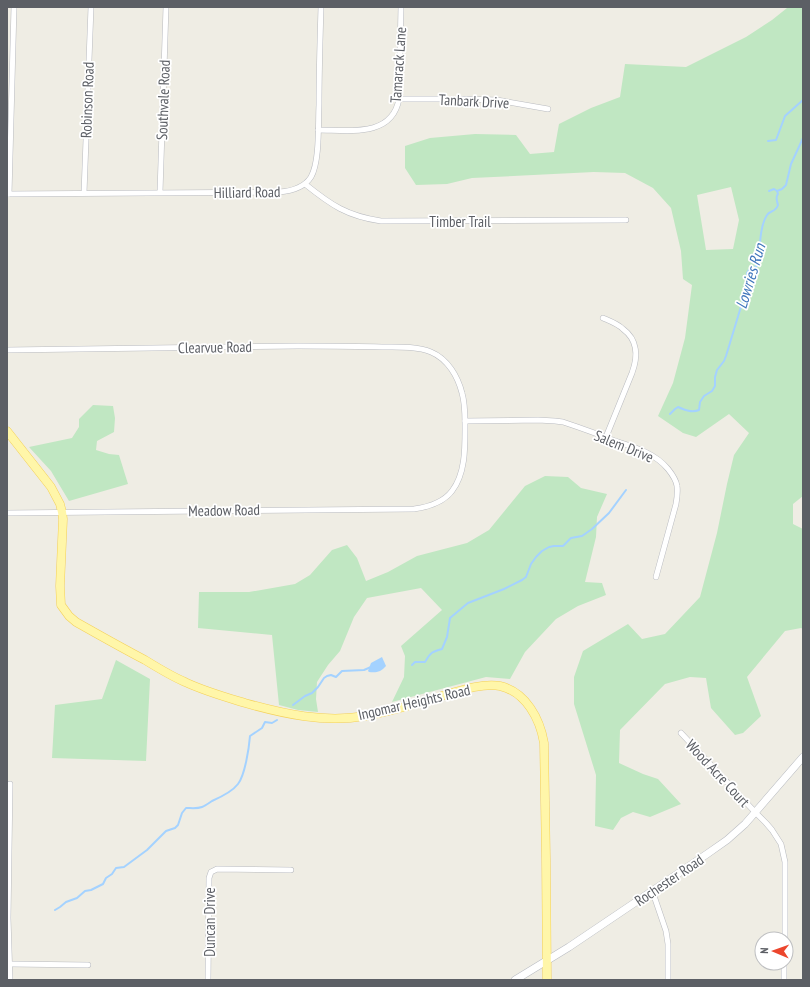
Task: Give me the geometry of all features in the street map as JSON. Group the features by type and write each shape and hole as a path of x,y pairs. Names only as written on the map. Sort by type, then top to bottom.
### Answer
{"main road":[{"name":"Ingomar Heights Road","path":"7,431 52,488 62,512 63,527 60,586 61,605 69,616 76,622 183,682 197,688 269,710 319,718 362,716 378,713 484,686 499,686 512,691 523,699 536,716 541,728 544,743 547,980"}],"street":[{"path":"8,194 14,7"},
{"name":"Robinson Road","path":"84,193 91,7"},
{"name":"Southvale Road","path":"160,192 166,7"},
{"path":"305,184 310,178 316,165 321,7"},
{"name":"Tamarack Lane","path":"318,130 361,130 375,128 391,116 398,104 399,99 401,7"},
{"name":"Tanbark Drive","path":"399,99 497,100 548,109"},
{"name":"Hilliard Road","path":"8,194 279,192 300,188 305,184"},
{"name":"Timber Trail","path":"305,184 329,203 342,210 361,217 381,221 626,220"},
{"path":"603,318 623,328 629,334 635,347 636,355 636,363 606,437"},
{"name":"Clearvue Road","path":"7,350 343,345 406,348 431,352 443,360 452,370 462,393 465,408 465,451 459,478 452,492 439,502"},
{"name":"Salem Drive","path":"465,421 523,420 563,422 636,448 659,459 665,464 673,476 677,485 678,494 656,577"},
{"name":"Meadow Road","path":"7,513 414,509 439,502"},
{"name":"Wood Acre Court","path":"682,733 766,823 780,844 785,862 784,931"},
{"name":"Rochester Road","path":"515,980 569,947 727,840 746,824 803,757"},
{"path":"10,784 8,875 10,980"},
{"name":"Duncan Drive","path":"208,980 209,878 211,872 218,869 291,870"},
{"path":"652,890 666,931 668,944 668,980"},
{"path":"10,964 88,965"}],"green space":[{"path":"803,7 803,496 793,504 793,524 803,529 803,629 801,628 785,631 747,677 761,716 743,733 735,735 711,708 706,678 690,677 665,684 620,730 619,763 658,779 681,804 650,817 633,812 621,818 613,830 595,826 596,775 574,704 574,677 583,651 628,624 642,639 665,634 700,597 717,533 734,455 749,433 729,414 696,437 683,433 658,416 673,383 685,338 692,285 683,279 681,251 671,208 653,188 625,173 594,172 472,178 447,184 416,185 405,168 405,146 430,138 475,134 516,135 530,154 554,152 559,124 591,108 620,97 625,64 686,67 746,37 787,8","holes":["731,187 739,220 733,249 706,250 697,195"]},
{"path":"93,405 113,406 115,418 114,432 97,441 96,450 119,455 128,484 69,501 51,471 29,447 72,438 79,427 79,419"},
{"path":"545,476 568,477 581,488 607,494 597,517 596,537 585,582 602,583 606,595 578,606 556,619 525,652 510,679 486,677 392,702 404,677 405,656 401,646 442,610 421,588 367,598 354,617 340,651 328,665 317,682 316,699 318,712 298,710 279,705 272,635 198,628 199,592 249,592 295,584 310,575 332,550 347,545 357,558 366,581 388,572 417,556 467,543 489,530 525,486"},
{"path":"116,660 150,679 146,761 52,758 55,705 102,699"}],"water":[{"path":"382,657 386,666 378,672 369,672 371,663"}],"waterway":[{"path":"768,141 776,140 785,116 803,100"},
{"name":"Lowries Run","path":"777,191 786,185 791,164 803,138"},
{"path":"769,191 774,189 777,191"},
{"name":"Lowries Run","path":"670,414 678,407 691,411 699,410 700,402 704,396 712,391 715,386 717,370 726,356 743,300 749,288 747,273 749,270 756,267 759,257 761,236 765,219 768,213 775,209 778,205 776,199 778,194 777,191"},
{"name":"Lowries Run","path":"412,665 415,662 425,662 432,653 442,649 447,637 450,618 468,603 504,589 522,580 526,577 531,564 542,551 549,547 563,546 571,538 582,536 592,529 609,513 626,490"},
{"name":"Lowries Run","path":"293,705 305,696 312,693 327,676 331,675 336,677 342,671 364,670 371,667"},
{"path":"55,910 66,902 77,898 85,891 91,890 103,884 106,878 112,874 116,868 124,867 147,850 166,831 175,828 178,825 182,813 186,808 203,807 233,789 238,784 245,768 250,736 262,728 265,722 272,723 277,720"}]}
